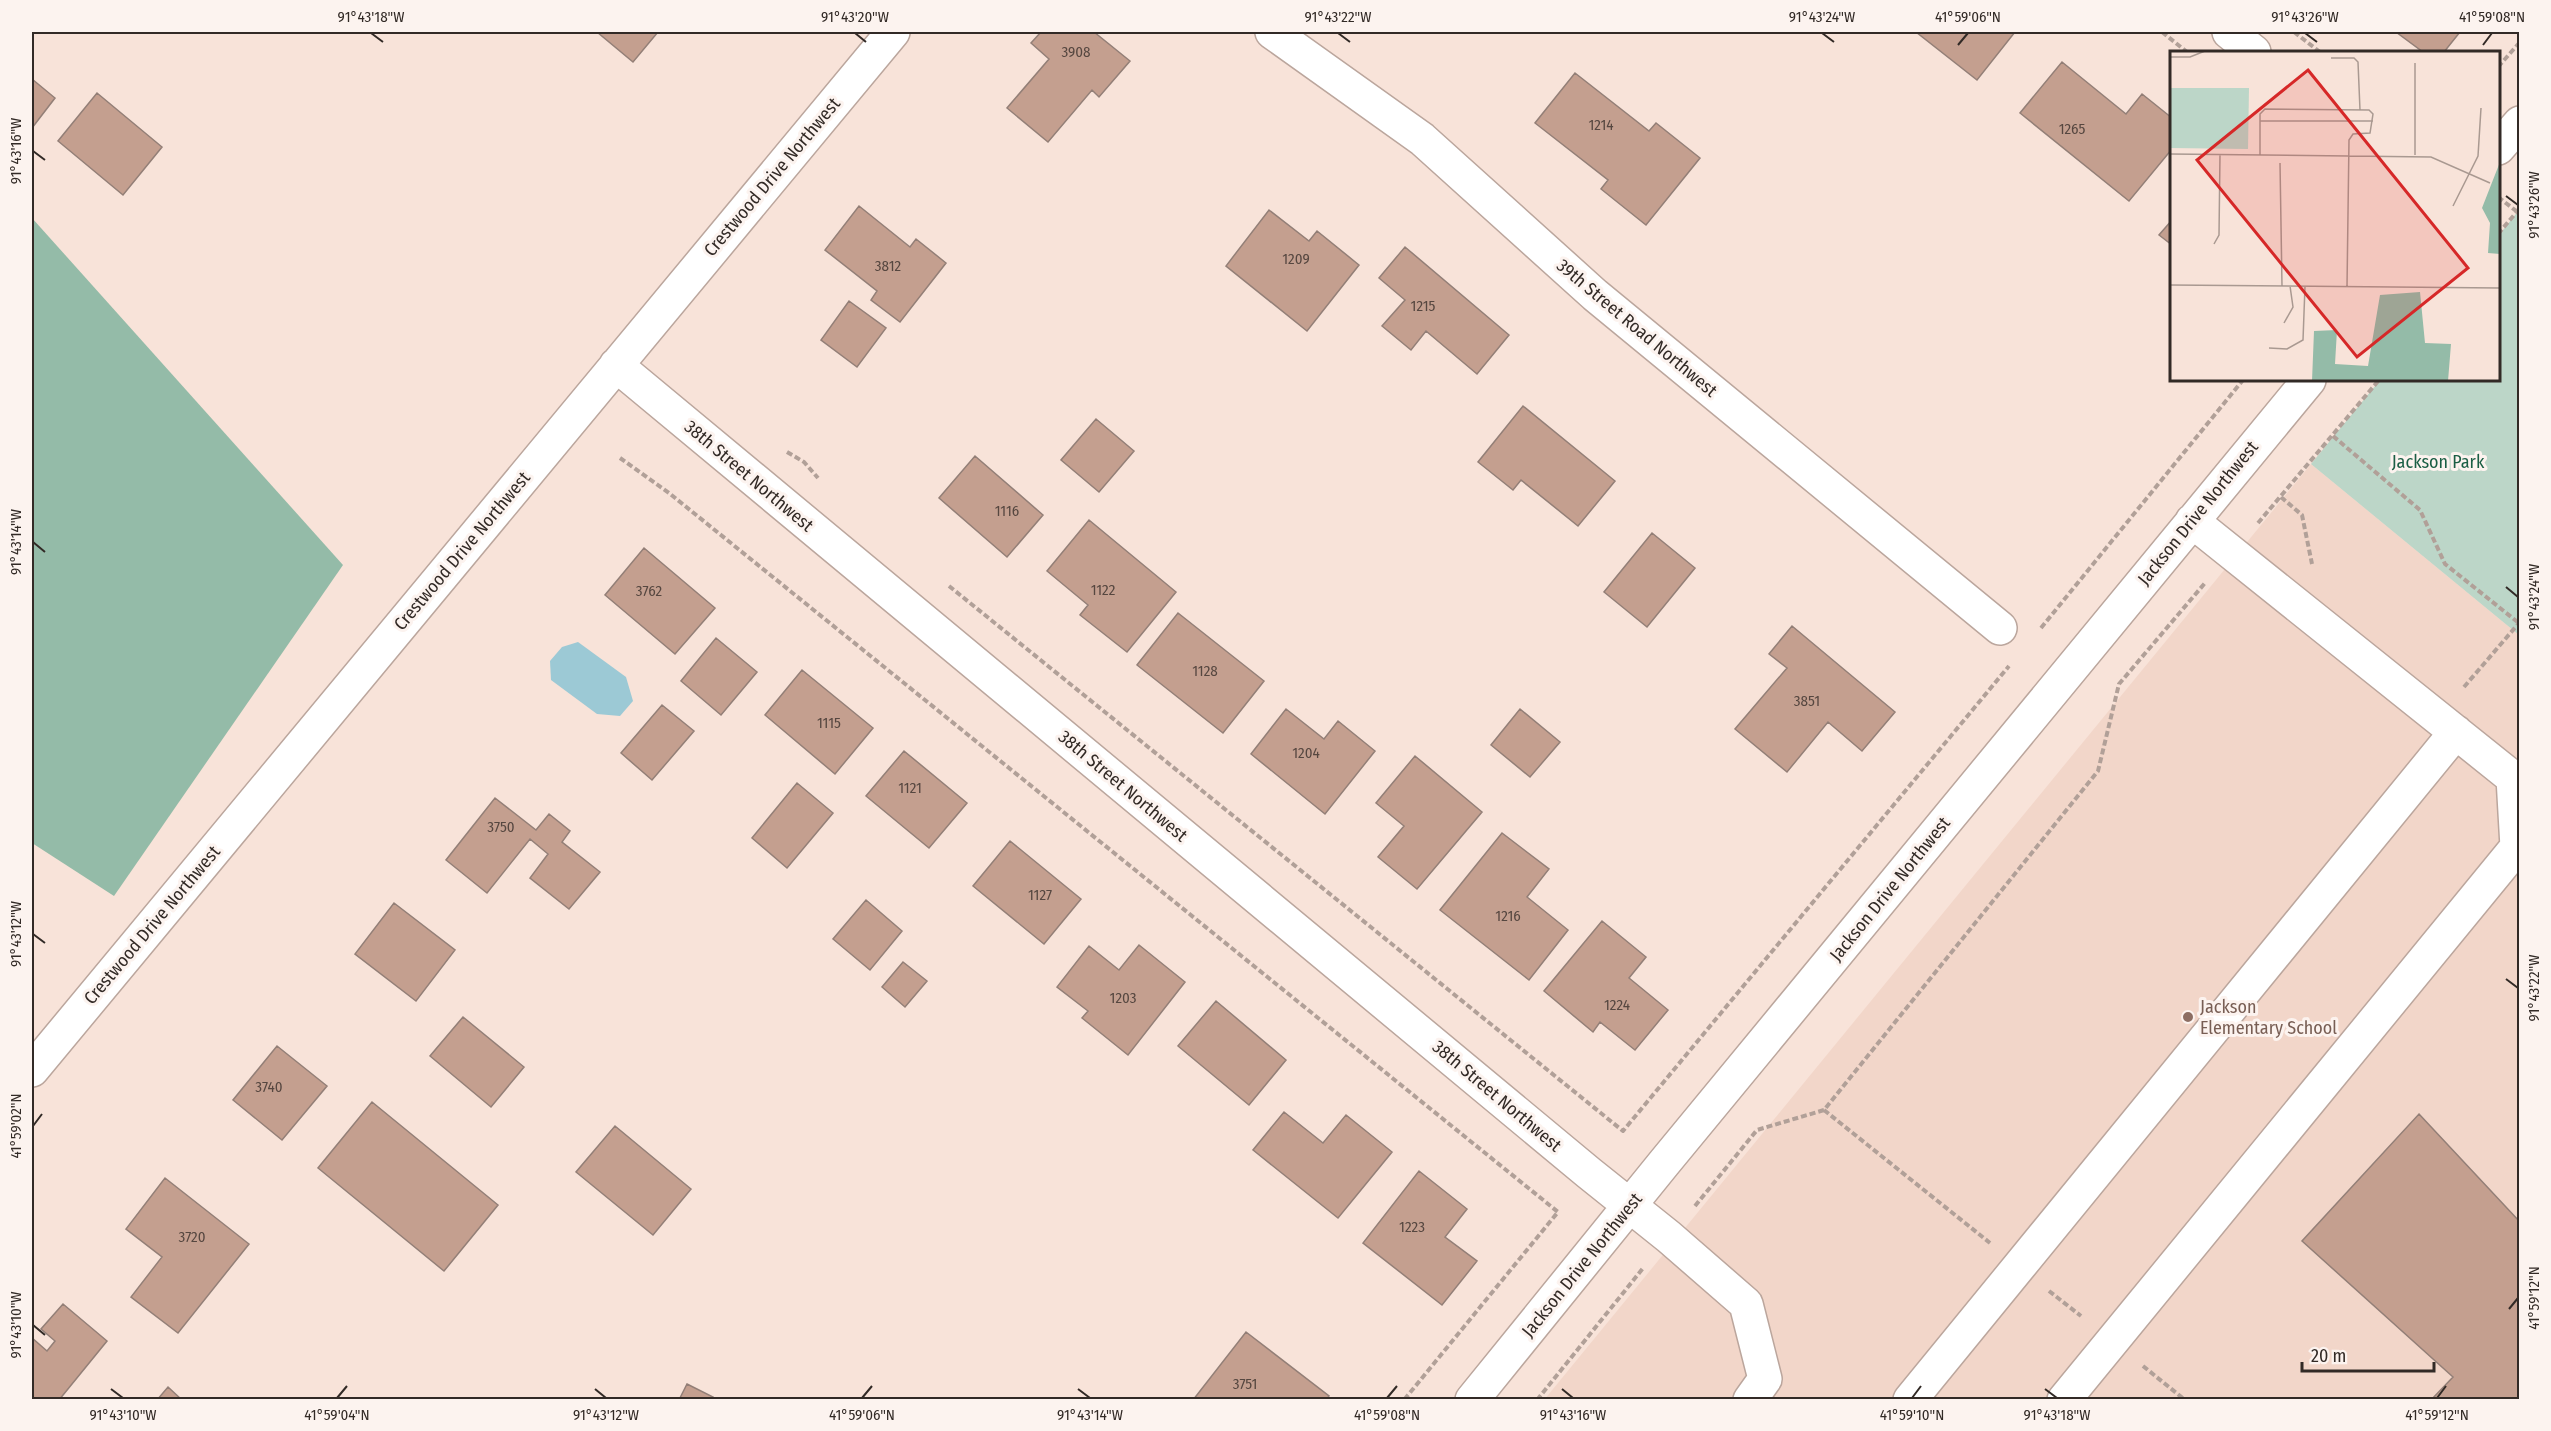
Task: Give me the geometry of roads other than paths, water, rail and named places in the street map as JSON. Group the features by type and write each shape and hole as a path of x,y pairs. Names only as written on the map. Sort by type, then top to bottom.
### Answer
{"street":[{"name":"39th Street Road Northwest","path":"1272,32 1422,139 1595,295 2000,628"},
{"path":"2229,32 2253,51"},
{"name":"Crestwood Drive Northwest","path":"32,1070 616,365 884,34"},
{"path":"2500,147 2520,123"},
{"name":"38th Street Northwest","path":"616,365 1669,1237 1746,1304 1765,1378 1750,1400"},
{"name":"Jackson Drive Northwest","path":"1472,1400 2308,381"},
{"path":"2064,1400 2517,847 2513,778 2192,521"},
{"path":"1911,1400 2456,732"}],"water":[{"path":"578,642 626,677 633,701 620,716 597,714 551,680 550,661 562,647"}],"place":[{"name":"Jackson Elementary School","path":"2188,1017"}],"park label":[{"name":"Jackson Park","path":"2438,462"}]}
